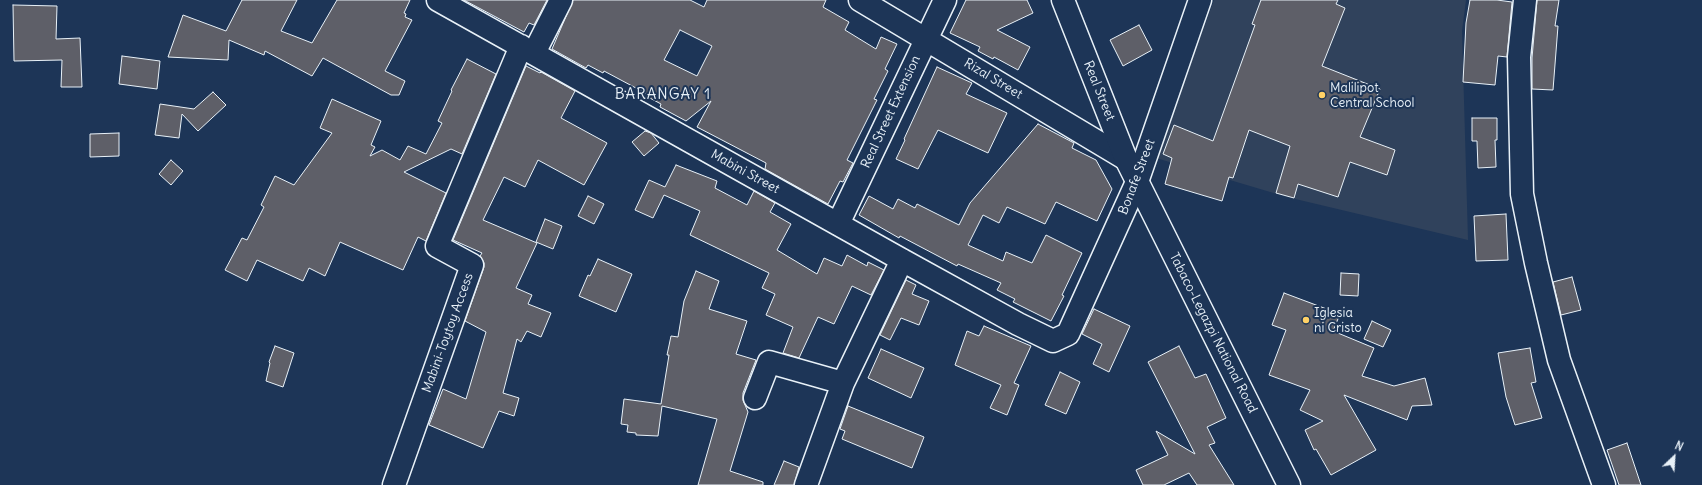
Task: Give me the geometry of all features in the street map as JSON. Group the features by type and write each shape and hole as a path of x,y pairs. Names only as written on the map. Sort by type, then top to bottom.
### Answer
{"street":[{"name":"Mabini Street","path":"438,0 902,260 1018,324 1053,341"},
{"path":"528,50 561,0"},
{"name":"Rizal Street","path":"860,0 1126,159"},
{"name":"Real Street Extension","path":"838,224 945,0"},
{"name":"Real Street","path":"1063,0 1126,159 1137,182"},
{"name":"Bonafe Street","path":"1053,341 1068,334 1137,182 1200,0"},
{"path":"1525,0 1519,57 1523,202 1559,360 1604,485"},
{"name":"Mabini-Toytoy Access","path":"394,485 472,265 437,246 528,50"},
{"name":"Tabaco-Legazpi National Road","path":"1137,182 1289,485"},
{"path":"806,485 843,384 902,260"},
{"path":"755,398 769,362 843,384"}],"shaded area":[{"name":"Malilipot Central School","path":"1214,0 1466,0 1462,31 1468,240 1287,197 1156,158"}],"building":[{"path":"242,0 297,0 281,31 312,43 337,0 410,0 404,13 406,14 405,17 412,20 385,71 405,81 399,95 391,95 323,58 312,76 265,51 264,55 229,40 228,60 168,57 183,15 226,31"},
{"path":"464,0 547,0 534,25 529,23 524,32"},
{"path":"573,0 690,0 704,7 707,0 826,0 823,7 849,22 845,30 876,49 881,37 897,44 885,69 888,71 874,99 877,100 847,160 853,163 843,182 840,181 828,204 765,169 766,163 697,127 711,101 686,121 660,107 661,104 648,97 649,95 604,71 603,73 588,65 586,68 552,49","holes":["680,30 712,46 697,76 664,60"]},
{"path":"966,0 1027,0 1033,13 997,30 1030,47 1018,70 994,57 993,59 978,51 980,47 950,33"},
{"path":"1261,0 1338,0 1336,4 1345,8 1322,66 1380,89 1360,137 1395,150 1387,175 1350,162 1338,197 1298,184 1294,198 1276,193 1290,146 1249,130 1233,178 1229,177 1222,201 1165,184 1172,158 1163,154 1174,125 1213,141 1255,25 1252,24"},
{"path":"1470,0 1497,0 1512,2 1507,57 1498,56 1495,85 1463,82 1466,23"},
{"path":"1537,0 1559,0 1555,26 1558,26 1553,90 1532,89 1532,58"},
{"path":"13,5 57,6 56,39 80,38 82,87 61,87 62,60 14,61"},
{"path":"1139,25 1152,50 1123,66 1110,40"},
{"path":"122,56 160,61 157,89 119,84"},
{"path":"467,59 496,74 462,154 451,149 404,172 446,193 426,241 418,237 403,270 340,242 325,276 309,268 303,281 257,260 247,281 225,270 242,238 247,240 264,207 261,205 275,176 294,185 332,133 320,128 332,99 381,121 371,145 375,147 370,156 382,150 400,160 408,146 426,154 442,123 438,121 452,91 451,90"},
{"path":"526,66 540,73 541,72 575,91 561,118 607,143 584,185 538,160 525,187 504,177 483,220 537,243 516,288 532,295 528,304 551,313 541,337 527,331 521,342 517,339 503,393 519,398 514,416 499,411 483,448 429,425 443,389 466,399 486,332 465,321 484,267 484,263 480,256 482,253 453,240"},
{"path":"937,67 972,83 966,94 1007,113 988,153 938,130 918,169 896,159"},
{"path":"213,92 226,105 198,131 182,114 179,138 155,135 160,104 194,109"},
{"path":"1472,118 1497,118 1497,140 1495,140 1496,167 1478,168 1477,141 1472,141"},
{"path":"1038,124 1074,143 1072,148 1096,160 1112,189 1097,221 1056,202 1045,224 1007,207 999,223 983,215 968,245 1003,261 1006,252 1032,263 1046,235 1082,253 1062,295 1064,296 1051,321 1013,302 1015,299 997,290 1001,283 958,264 957,266 900,236 899,238 859,215 869,196 893,209 898,199 915,208 917,204 959,225 970,203"},
{"path":"645,131 651,133 659,143 644,156 632,142"},
{"path":"119,133 119,156 90,157 90,134"},
{"path":"171,160 183,171 171,185 159,174"},
{"path":"676,165 717,181 715,188 747,205 754,191 775,203 770,212 791,224 777,250 817,274 824,258 842,266 847,255 867,266 868,262 884,270 871,295 852,286 834,324 818,317 799,358 783,353 793,327 766,315 775,294 762,288 769,273 690,235 700,211 664,195 653,218 635,210 649,180 665,187"},
{"path":"588,196 604,204 594,224 578,216"},
{"path":"1506,214 1508,260 1476,261 1474,216"},
{"path":"545,219 562,226 553,249 536,242"},
{"path":"598,259 632,274 616,312 579,296 588,275 590,276"},
{"path":"696,271 719,281 709,309 747,321 736,354 756,360 743,393 743,400 748,412 730,471 763,482 763,485 698,485 717,419 662,406 658,436 636,435 636,433 627,432 628,425 621,424 624,399 661,404 671,336 678,337 684,301"},
{"path":"1341,273 1359,274 1358,296 1340,295"},
{"path":"1572,277 1581,310 1561,315 1553,282"},
{"path":"906,280 916,285 912,294 929,301 919,325 901,318 890,340 880,335"},
{"path":"1284,293 1340,314 1333,331 1374,348 1362,376 1394,386 1425,378 1432,405 1412,406 1407,420 1344,395 1376,450 1331,475 1316,449 1314,450 1305,430 1323,421 1300,410 1310,390 1269,375 1286,330 1272,325"},
{"path":"1094,309 1130,326 1109,372 1093,364 1102,344 1082,334"},
{"path":"1372,321 1391,330 1383,347 1364,339"},
{"path":"984,326 1031,346 1014,383 1019,385 1007,415 990,408 1001,385 955,365 967,331 979,336"},
{"path":"275,346 294,353 283,387 266,381 269,362"},
{"path":"1179,346 1195,378 1206,374 1226,418 1207,427 1215,443 1209,445 1234,485 1197,485 1189,473 1164,485 1143,485 1136,470 1168,455 1156,431 1195,454 1148,362"},
{"path":"1530,348 1536,382 1531,383 1542,418 1515,425 1506,397 1498,353"},
{"path":"881,349 924,368 911,398 868,378"},
{"path":"1060,372 1080,382 1066,414 1045,405"},
{"path":"848,406 924,437 912,468 842,439 845,431 840,429"},
{"path":"1627,443 1641,485 1619,485 1607,450"},
{"path":"784,461 799,467 794,485 774,485"}],"place":[{"name":"Malilipot Central School","path":"1322,95"},
{"name":"Iglesia ni Cristo","path":"1306,320"}],"district":[{"name":"BARANGAY 1","path":"663,95"}]}
